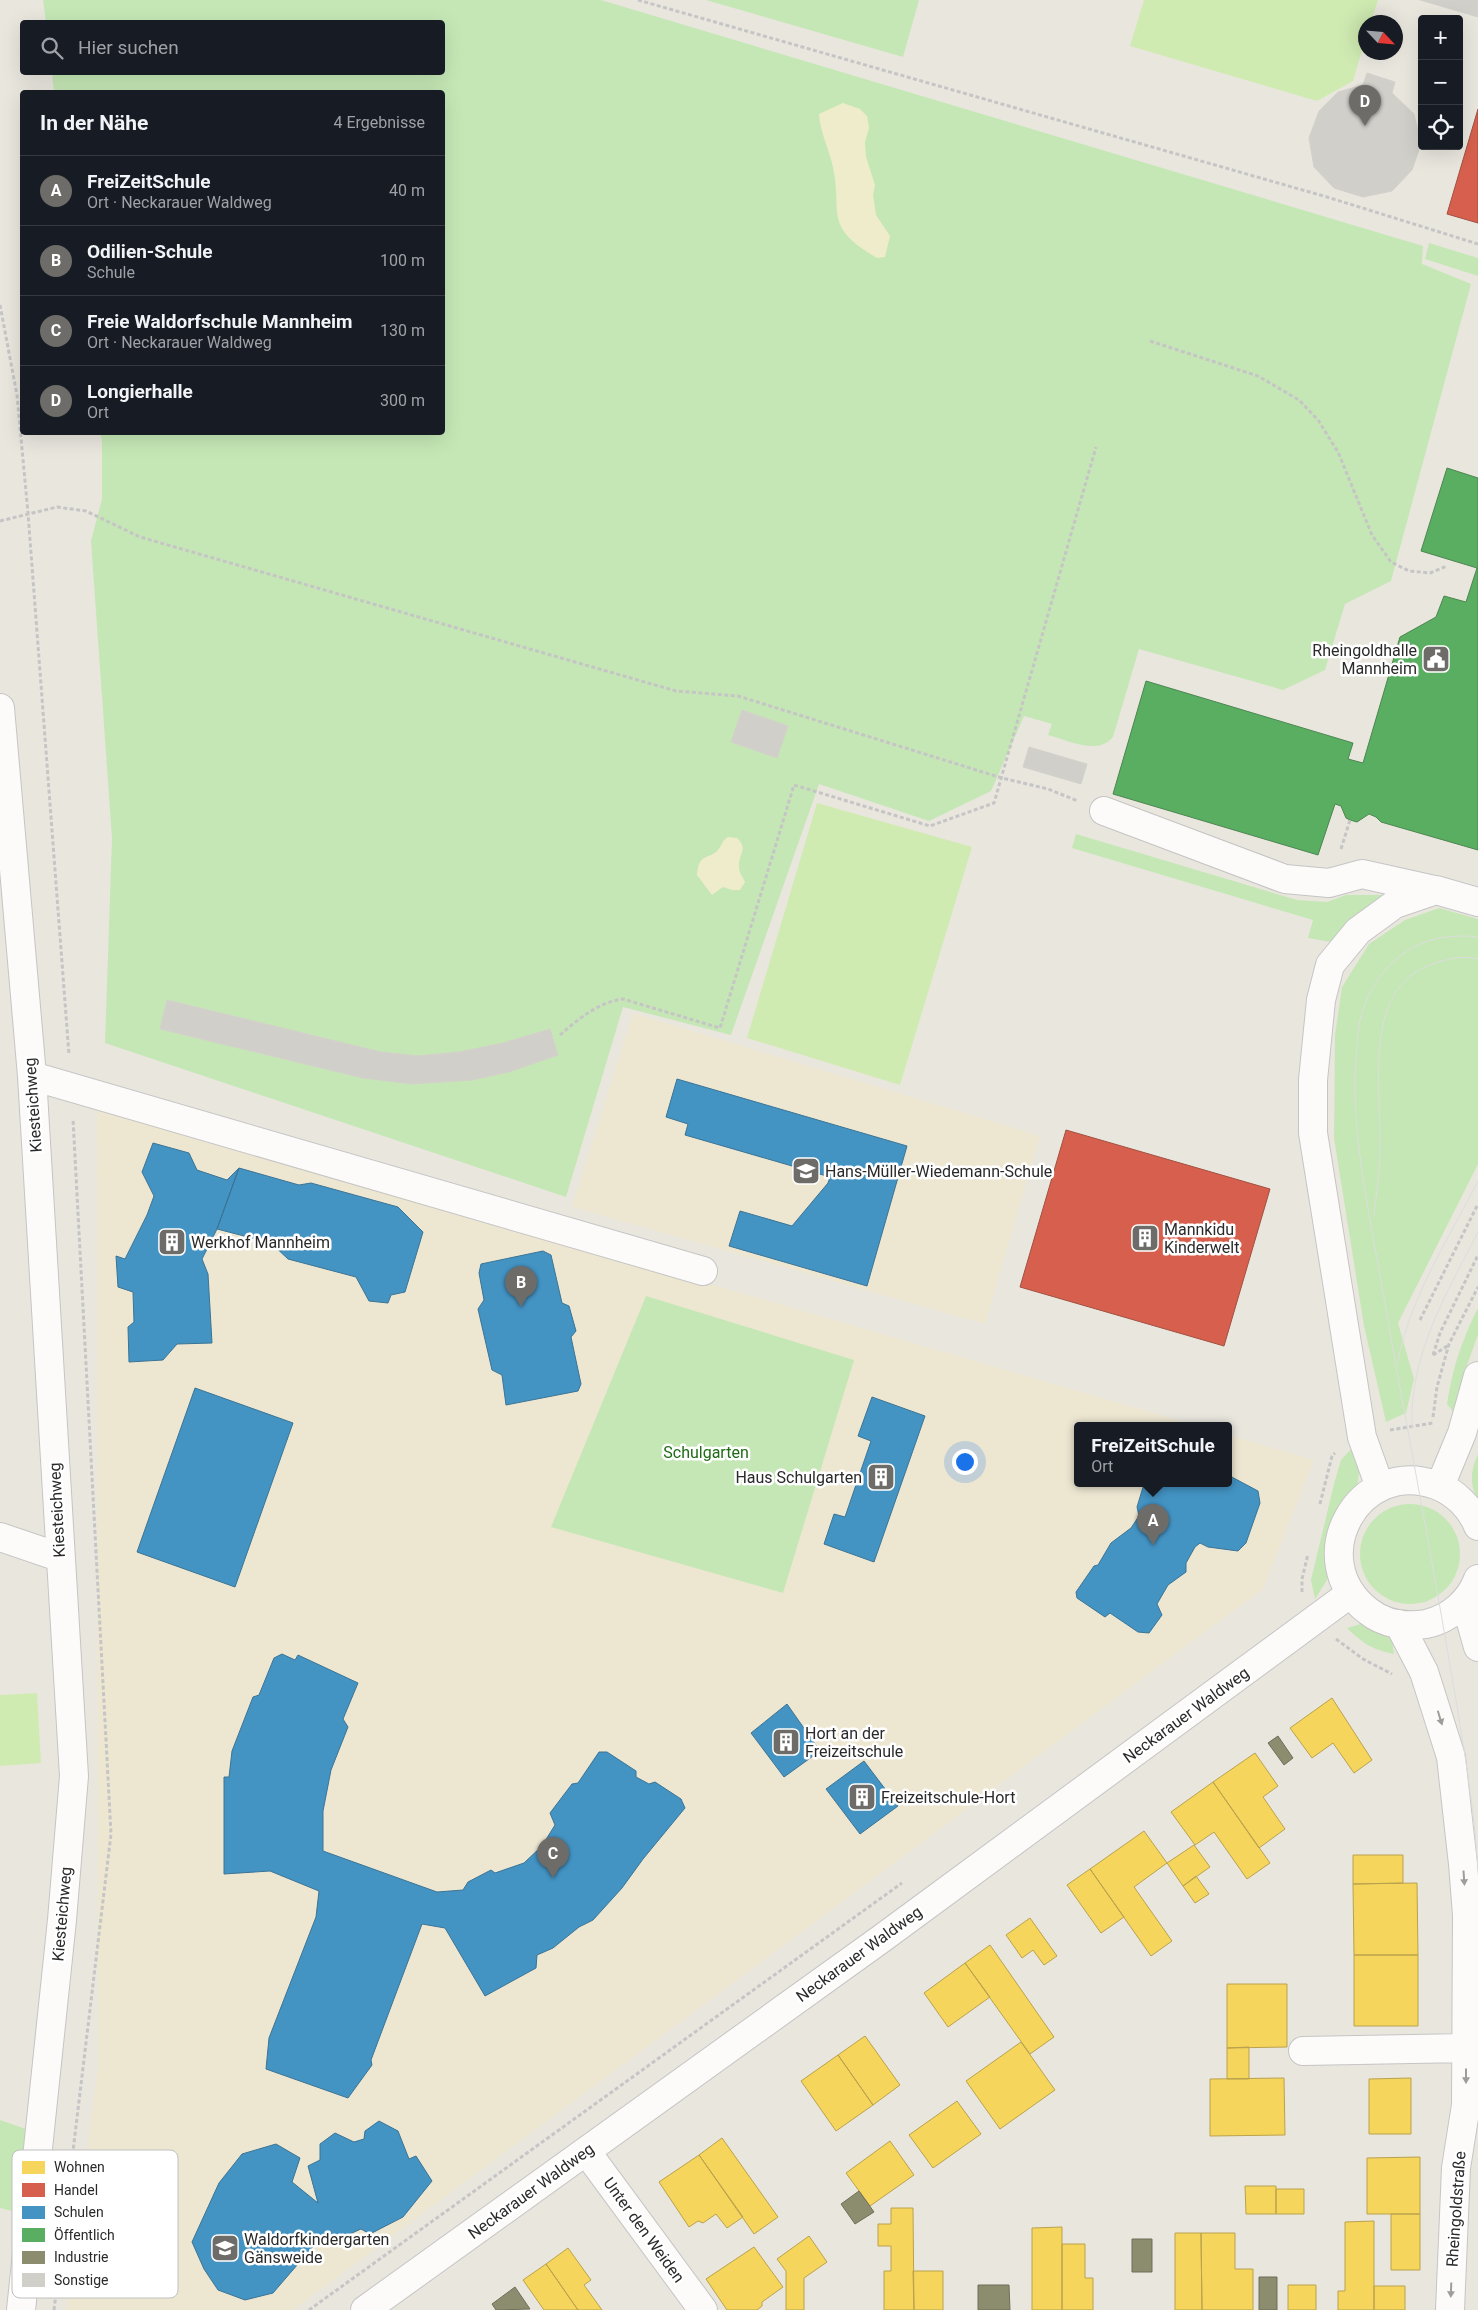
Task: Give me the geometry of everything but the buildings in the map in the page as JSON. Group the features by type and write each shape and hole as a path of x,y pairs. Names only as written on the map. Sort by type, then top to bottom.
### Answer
{"street":[{"name":"Kiesteichweg","path":"0,708 32,1076 59,1557 74,1776 62,1920 38,2150"},
{"path":"1104,811 1285,879 1330,883 1362,874 1436,890 1478,902"},
{"path":"1380,1487 1362,1437 1313,1133 1314,1063 1321,1000 1330,965 1358,931 1395,904 1436,890"},
{"path":"32,1076 703,1271"},
{"path":"1440,1486 1462,1433 1478,1376"},
{"path":"1472,1590 1442,1619 1414,1626 1400,1624 1372,1614 1350,1593 1343,1578 1338,1560 1339,1542 1344,1525 1353,1510 1365,1496 1380,1487 1392,1483 1417,1480 1440,1486 1466,1506 1478,1526"},
{"path":"0,1537 59,1557"},
{"path":"1472,1590 1478,1648"},
{"name":"Neckarauer Waldweg","path":"365,2310 873,1945 1350,1593"},
{"name":"Rheingoldstraße","path":"1400,1624 1424,1672 1451,1757 1457,1791 1467,1915 1466,2105 1456,2168 1450,2310"},
{"path":"1303,2051 1466,2048"},
{"name":"Unter den Weiden","path":"586,2151 702,2310"}],"path":[{"path":"638,0 1327,197 1478,244"},
{"path":"0,305 17,395 20,427"},
{"path":"1150,341 1258,376 1299,400 1318,420 1338,452 1372,535 1391,562 1409,571 1430,574 1448,566"},
{"path":"21,435 71,1087"},
{"path":"560,1035 580,1018 611,1001 624,999 720,1028 794,785 930,826 994,803 1096,447"},
{"path":"0,521 58,507 86,510 140,537 676,691 738,696 1002,778 1048,789 1104,811"},
{"path":"1420,1320 1478,1204"},
{"path":"1449,1344 1433,1355 1440,1333 1478,1255"},
{"path":"1432,1422 1437,1387 1449,1344 1478,1287"},
{"path":"309,2310 910,1878"}],"shaded area":[{"name":"Hans-Müller-Wiedemann-Schule","path":"633,1013 1040,1136 985,1324 572,1207"},
{"path":"97,1109 649,1266 1184,1422 1074,1422 1074,1487 1232,1487 1232,1436 1314,1460 1263,1589 293,2310 66,2310 68,2298 178,2298 178,2150 87,2150 98,2067"}],"green space":[{"path":"43,0 601,0 1423,246 1422,264 1471,284 1391,581 1345,604 1325,670 1283,690 1139,649 1113,737 1107,743 1091,746 1082,745 1048,735 1052,724 1024,716 991,791 929,821 819,784 731,1035 623,1007 566,1197 105,1043 112,838 91,541 102,499 100,435 445,435 445,90 54,90 52,75 445,75 445,20 46,20"},
{"path":"706,0 919,0 903,57"},
{"path":"1144,0 1378,0 1373,15 1358,15 1359,60 1353,81 1317,101 1130,46"},
{"path":"1429,243 1478,258 1478,276 1425,259"},
{"path":"817,803 972,847 900,1085 747,1038"},
{"path":"1076,834 1297,900 1327,902 1346,895 1388,895 1352,919 1331,942 1308,938 1313,920 1072,848"},
{"path":"1439,908 1478,919 1478,1164 1398,1323 1414,1379 1406,1413 1386,1422 1364,1326 1334,1138 1335,1035 1342,987 1369,944 1405,920"},
{"name":"Schulgarten","path":"646,1296 854,1360 783,1593 551,1527"},
{"path":"1478,1308 1478,1335 1463,1376 1455,1414 1447,1404 1452,1378 1462,1344"},
{"path":"1352,1448 1359,1472 1357,1489 1340,1506 1332,1526 1327,1580 1315,1599 1311,1580 1334,1484 1341,1460"},
{"path":"1478,1454 1478,1498 1473,1488 1472,1476"},
{"path":"1410,1504 1429,1508 1445,1519 1456,1535 1460,1554 1456,1573 1445,1589 1429,1600 1410,1604 1391,1600 1375,1589 1364,1573 1360,1554 1364,1535 1375,1519 1391,1508"},
{"path":"1361,1624 1378,1628 1392,1639 1394,1654 1368,1645 1347,1628"},
{"path":"37,1693 41,1763 0,1766 0,1695"},
{"path":"0,2120 26,2129 23,2150 12,2150 12,2211 0,2208"}],"sand":[{"path":"843,103 860,109 867,116 869,128 865,142 866,157 875,185 873,195 876,215 890,236 885,257 877,258 859,247 841,227 838,217 832,163 822,133 819,114"},
{"path":"728,837 737,838 742,845 743,849 739,867 745,882 740,890 723,887 712,895 697,875 698,868 702,860 715,853"}],"tram line":[{"path":"1478,937 1458,936 1440,938 1423,943 1407,951 1381,975 1371,991 1361,1015 1357,1040 1355,1088 1362,1173 1458,1712 1472,1804 1478,1867"},
{"path":"1374,1217 1380,1158 1380,1045 1384,1019 1393,996 1408,978 1430,965 1454,958 1478,959"},
{"path":"1398,1362 1403,1338 1420,1292 1478,1181"},
{"path":"1412,1428 1413,1401 1423,1351 1442,1302 1478,1232"}],"place":[{"name":"Longierhalle","path":"1365,126"},
{"name":"Rheingoldhalle Mannheim","path":"1436,659"},
{"name":"Hans-Müller-Wiedemann-Schule","path":"806,1171"},
{"name":"Mannkidu Kinderwelt","path":"1145,1238"},
{"name":"Werkhof Mannheim","path":"172,1242"},
{"name":"Odilien-Schule","path":"521,1307"},
{"name":"Haus Schulgarten","path":"881,1477"},
{"name":"FreiZeitSchule","path":"1153,1545"},
{"name":"Hort an der Freizeitschule","path":"786,1742"},
{"name":"Freizeitschule-Hort","path":"862,1797"},
{"name":"Freie Waldorfschule Mannheim","path":"553,1878"},
{"name":"Waldorfkindergarten Gänsweide","path":"225,2248"}]}
